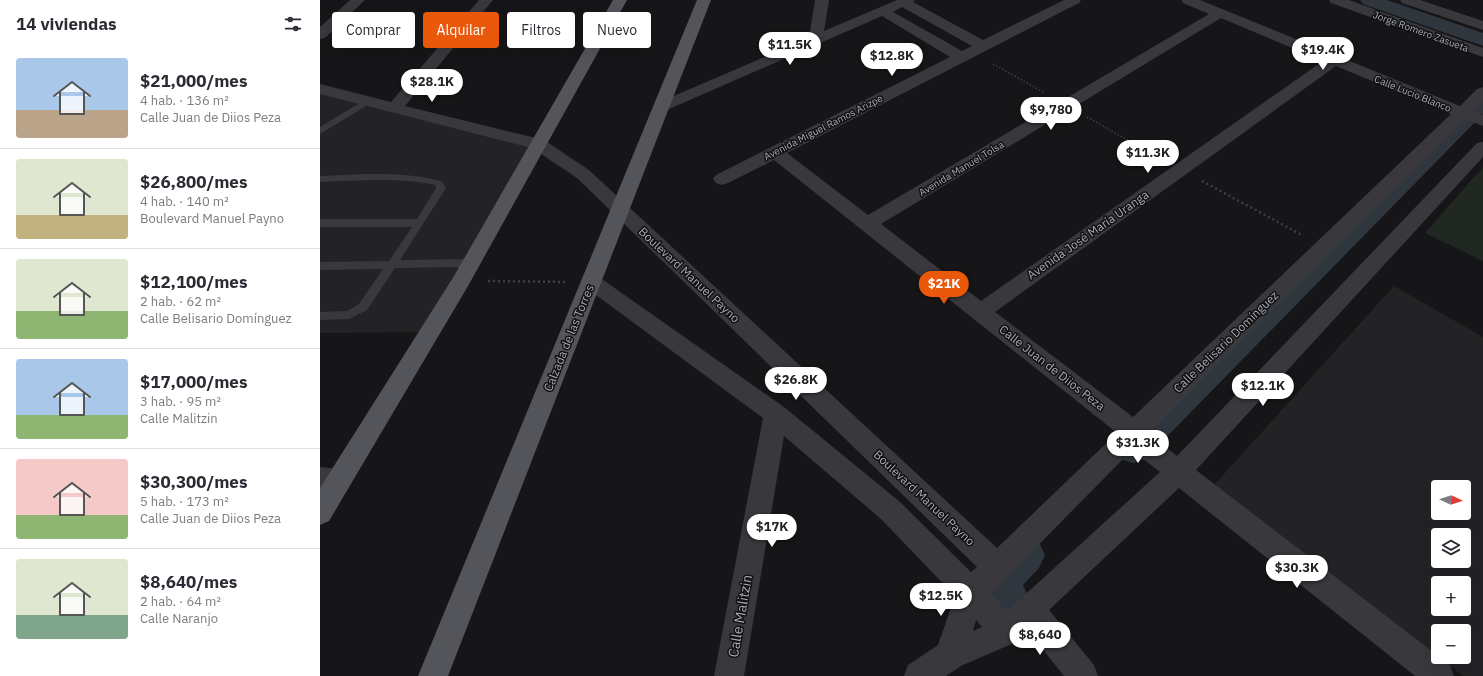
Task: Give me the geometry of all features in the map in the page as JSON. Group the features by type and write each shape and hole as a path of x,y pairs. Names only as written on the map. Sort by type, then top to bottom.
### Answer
{"main road":[{"path":"320,512 329,480 461,281 620,0"},
{"name":"Calzada de las Torres","path":"433,676 592,282 619,208 704,0"}],"street":[{"path":"320,35 358,0"},
{"path":"396,108 486,0"},
{"path":"816,40 822,0"},
{"name":"Avenida Miguel Ramos Arizpe","path":"722,179 1074,0"},
{"name":"Calle Lucio Blanco","path":"1188,0 1483,122"},
{"name":"Jorge Romero Zasueta","path":"1336,0 1483,53"},
{"path":"1407,0 1483,26"},
{"path":"1437,0 1447,14"},
{"path":"661,107 905,1 972,52"},
{"path":"882,11 972,52"},
{"name":"Avenida Manuel Tolsa","path":"867,224 1220,13"},
{"name":"Avenida José María Uranga","path":"980,312 1333,61"},
{"name":"Boulevard Manuel Payno","path":"320,89 538,144 583,174 997,567"},
{"name":"Calle Belisario Domínguez","path":"971,592 1136,436 1325,247 1464,114 1483,92"},
{"path":"919,676 950,655 1006,632 1483,147"},
{"name":"Calle Juan de Diios Peza","path":"775,152 980,312 1136,436 1170,465 1439,676"},
{"path":"592,282 776,414 890,510 971,592 1006,632"},
{"name":"Calle Malitzin","path":"729,676 776,414"},
{"path":"950,655 971,592"},
{"path":"1029,609 1083,676"}],"lane":[{"path":"320,131 368,101"},
{"path":"320,179 395,178 427,180 440,185 440,190 420,222 392,266 363,307 349,315 320,316"},
{"path":"320,223 420,222"},
{"path":"320,266 392,266 471,263"}],"path":[{"path":"972,52 1180,170 1325,247"},
{"path":"461,281 592,282"}],"shaded area":[{"path":"320,89 538,144 430,332 320,333"},
{"path":"1483,167 1483,261 1425,233"},
{"path":"1394,286 1483,337 1483,676 1463,676 1448,664 1471,664 1471,624 1431,624 1431,652 1214,485"}],"waterway":[{"path":"1369,0 1483,40"},
{"path":"1133,448 1483,102"},
{"path":"1009,599 998,583 1026,555"}]}
